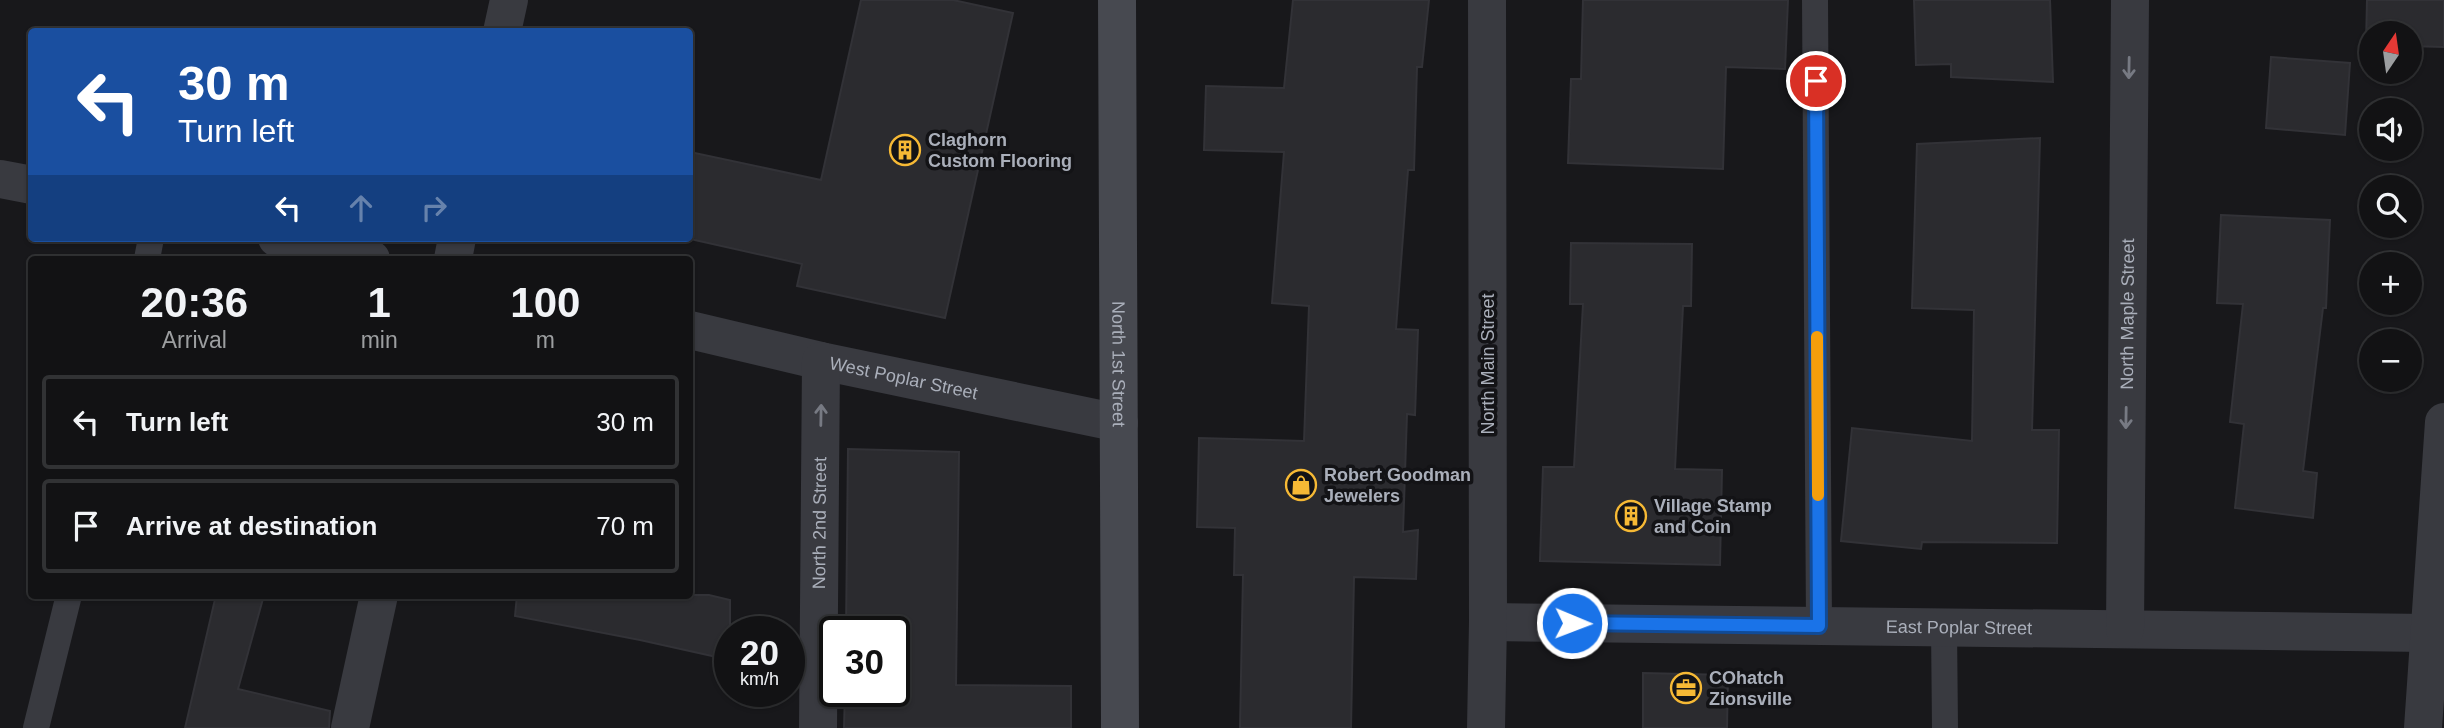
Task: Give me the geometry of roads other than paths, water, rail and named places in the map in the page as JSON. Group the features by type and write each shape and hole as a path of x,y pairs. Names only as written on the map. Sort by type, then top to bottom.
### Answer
{"street":[{"path":"503,28 509,0"},
{"name":"North 1st Street","path":"1117,0 1120,728"},
{"name":"North Main Street","path":"1486,728 1487,0"},
{"name":"North Maple Street","path":"2125,629 2130,0"},
{"path":"0,179 28,184"},
{"path":"295,242 358,256"},
{"name":"West Poplar Street","path":"693,331 821,361 1119,423"},
{"name":"North 2nd Street","path":"818,728 821,361"},
{"path":"2423,728 2444,422"},
{"path":"350,728 378,599"},
{"name":"East Poplar Street","path":"1488,622 2428,633"}],"lane":[{"path":"1815,0 1819,626"},
{"path":"36,728 68,599"},
{"path":"1944,627 1945,728"}],"place":[{"name":"Claghorn Custom Flooring","path":"905,150"},
{"name":"Robert Goodman Jewelers","path":"1301,485"},
{"name":"Village Stamp and Coin","path":"1631,516"},
{"name":"COhatch Zionsville","path":"1686,688"}]}
